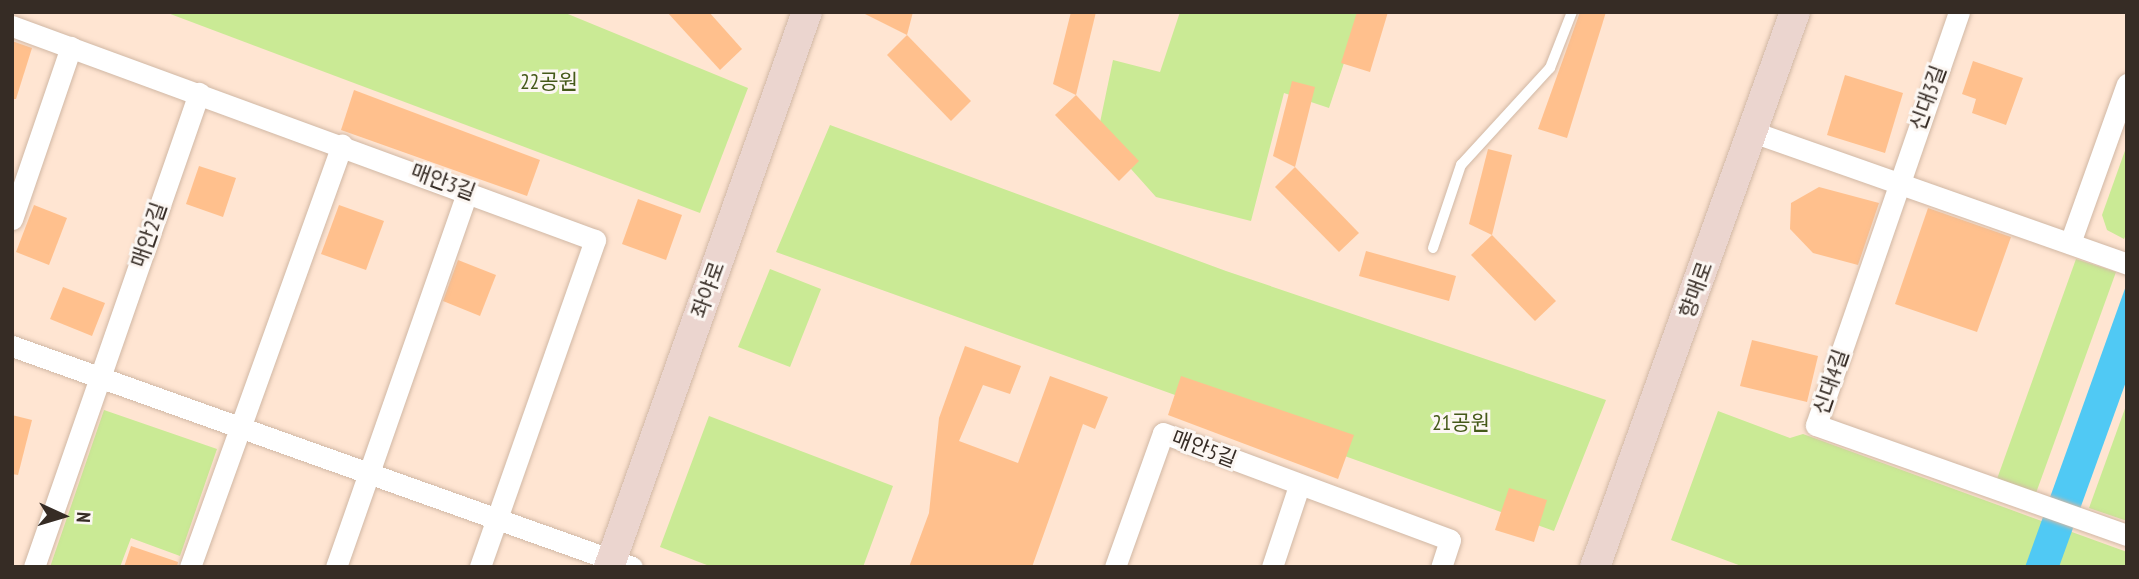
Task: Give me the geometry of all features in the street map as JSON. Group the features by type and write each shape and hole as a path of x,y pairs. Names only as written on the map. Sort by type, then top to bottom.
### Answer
{"street":[{"name":"좌야로","path":"617,564 807,12"},
{"name":"향매로","path":"1595,567 1795,12"},
{"name":"신대3길","path":"1898,183 1959,12"},
{"name":"매안3길","path":"12,26 468,191 595,240 497,519"},
{"path":"12,219 71,47"},
{"path":"2070,243 2127,84"},
{"name":"매안2길","path":"34,567 199,93"},
{"path":"1753,132 2127,264"},
{"path":"190,567 342,145"},
{"name":"신대4길","path":"1898,183 1816,425 2127,535"},
{"path":"336,567 468,191"},
{"path":"12,346 617,564"},
{"name":"매안5길","path":"1115,567 1163,433 1299,486 1450,540 1441,567"},
{"path":"1272,567 1299,486"},
{"path":"480,567 497,519"}],"lane":[{"path":"1433,248 1461,165 1550,68 1572,12"}],"green space":[{"name":"22공원","path":"165,12 563,12 748,88 700,213"},
{"path":"1180,12 1361,12 1329,108 1284,93 1251,221 1156,197 1098,132 1113,60 1160,72"},
{"name":"21공원","path":"830,125 1226,271 1606,400 1554,531 776,252"},
{"path":"2127,145 2127,232 2124,239 2107,230 2102,215"},
{"path":"2076,259 2116,272 2036,493 1997,479"},
{"path":"770,269 821,289 790,367 738,347"},
{"path":"2127,403 2127,521 2089,508"},
{"path":"104,410 217,449 180,556 131,538 120,567 50,567"},
{"path":"1718,411 1790,438 1803,434 2127,552 2127,567 1744,567 1671,540"},
{"path":"709,416 893,486 863,567 712,567 660,547"}],"water":[{"path":"2127,283 2127,379 2059,567 2025,567"}],"building":[{"path":"667,12 709,12 742,49 720,70"},
{"path":"861,12 913,12 907,35"},
{"path":"1071,12 1096,12 1076,95 1053,84"},
{"path":"1357,12 1388,12 1370,72 1341,63"},
{"path":"1580,12 1606,12 1567,138 1538,129"},
{"path":"907,35 971,101 951,121 887,55"},
{"path":"12,41 32,48 16,99 12,99"},
{"path":"1973,61 2023,78 2006,125 1972,113 1976,99 1962,94"},
{"path":"1845,75 1903,93 1885,153 1827,135"},
{"path":"1292,81 1315,87 1295,167 1273,156"},
{"path":"354,90 540,160 527,196 341,130"},
{"path":"1076,95 1139,161 1119,181 1055,115"},
{"path":"1488,149 1512,155 1492,235 1469,224"},
{"path":"199,166 236,178 223,217 186,204"},
{"path":"1295,167 1359,233 1339,252 1275,187"},
{"path":"1819,187 1879,203 1858,265 1813,253 1790,229 1791,203"},
{"path":"638,199 682,215 666,260 622,244"},
{"path":"34,205 67,218 49,265 16,252"},
{"path":"339,205 384,221 366,270 321,254"},
{"path":"1928,208 2011,237 1977,332 1895,304"},
{"path":"1492,235 1556,301 1535,321 1471,255"},
{"path":"1366,251 1456,276 1449,301 1359,276"},
{"path":"458,260 496,275 480,316 443,301"},
{"path":"63,287 105,303 92,336 50,319"},
{"path":"1752,340 1818,356 1807,402 1740,386"},
{"path":"965,346 1021,366 1010,394 983,385 959,441 1018,463 1050,376 1108,397 1095,429 1083,424 1032,567 909,567 929,513 939,418"},
{"path":"1181,376 1354,435 1338,479 1168,415"},
{"path":"12,415 32,420 18,475 12,474"},
{"path":"1509,488 1547,500 1534,542 1495,530"},
{"path":"131,546 178,562 177,567 124,567"}]}
